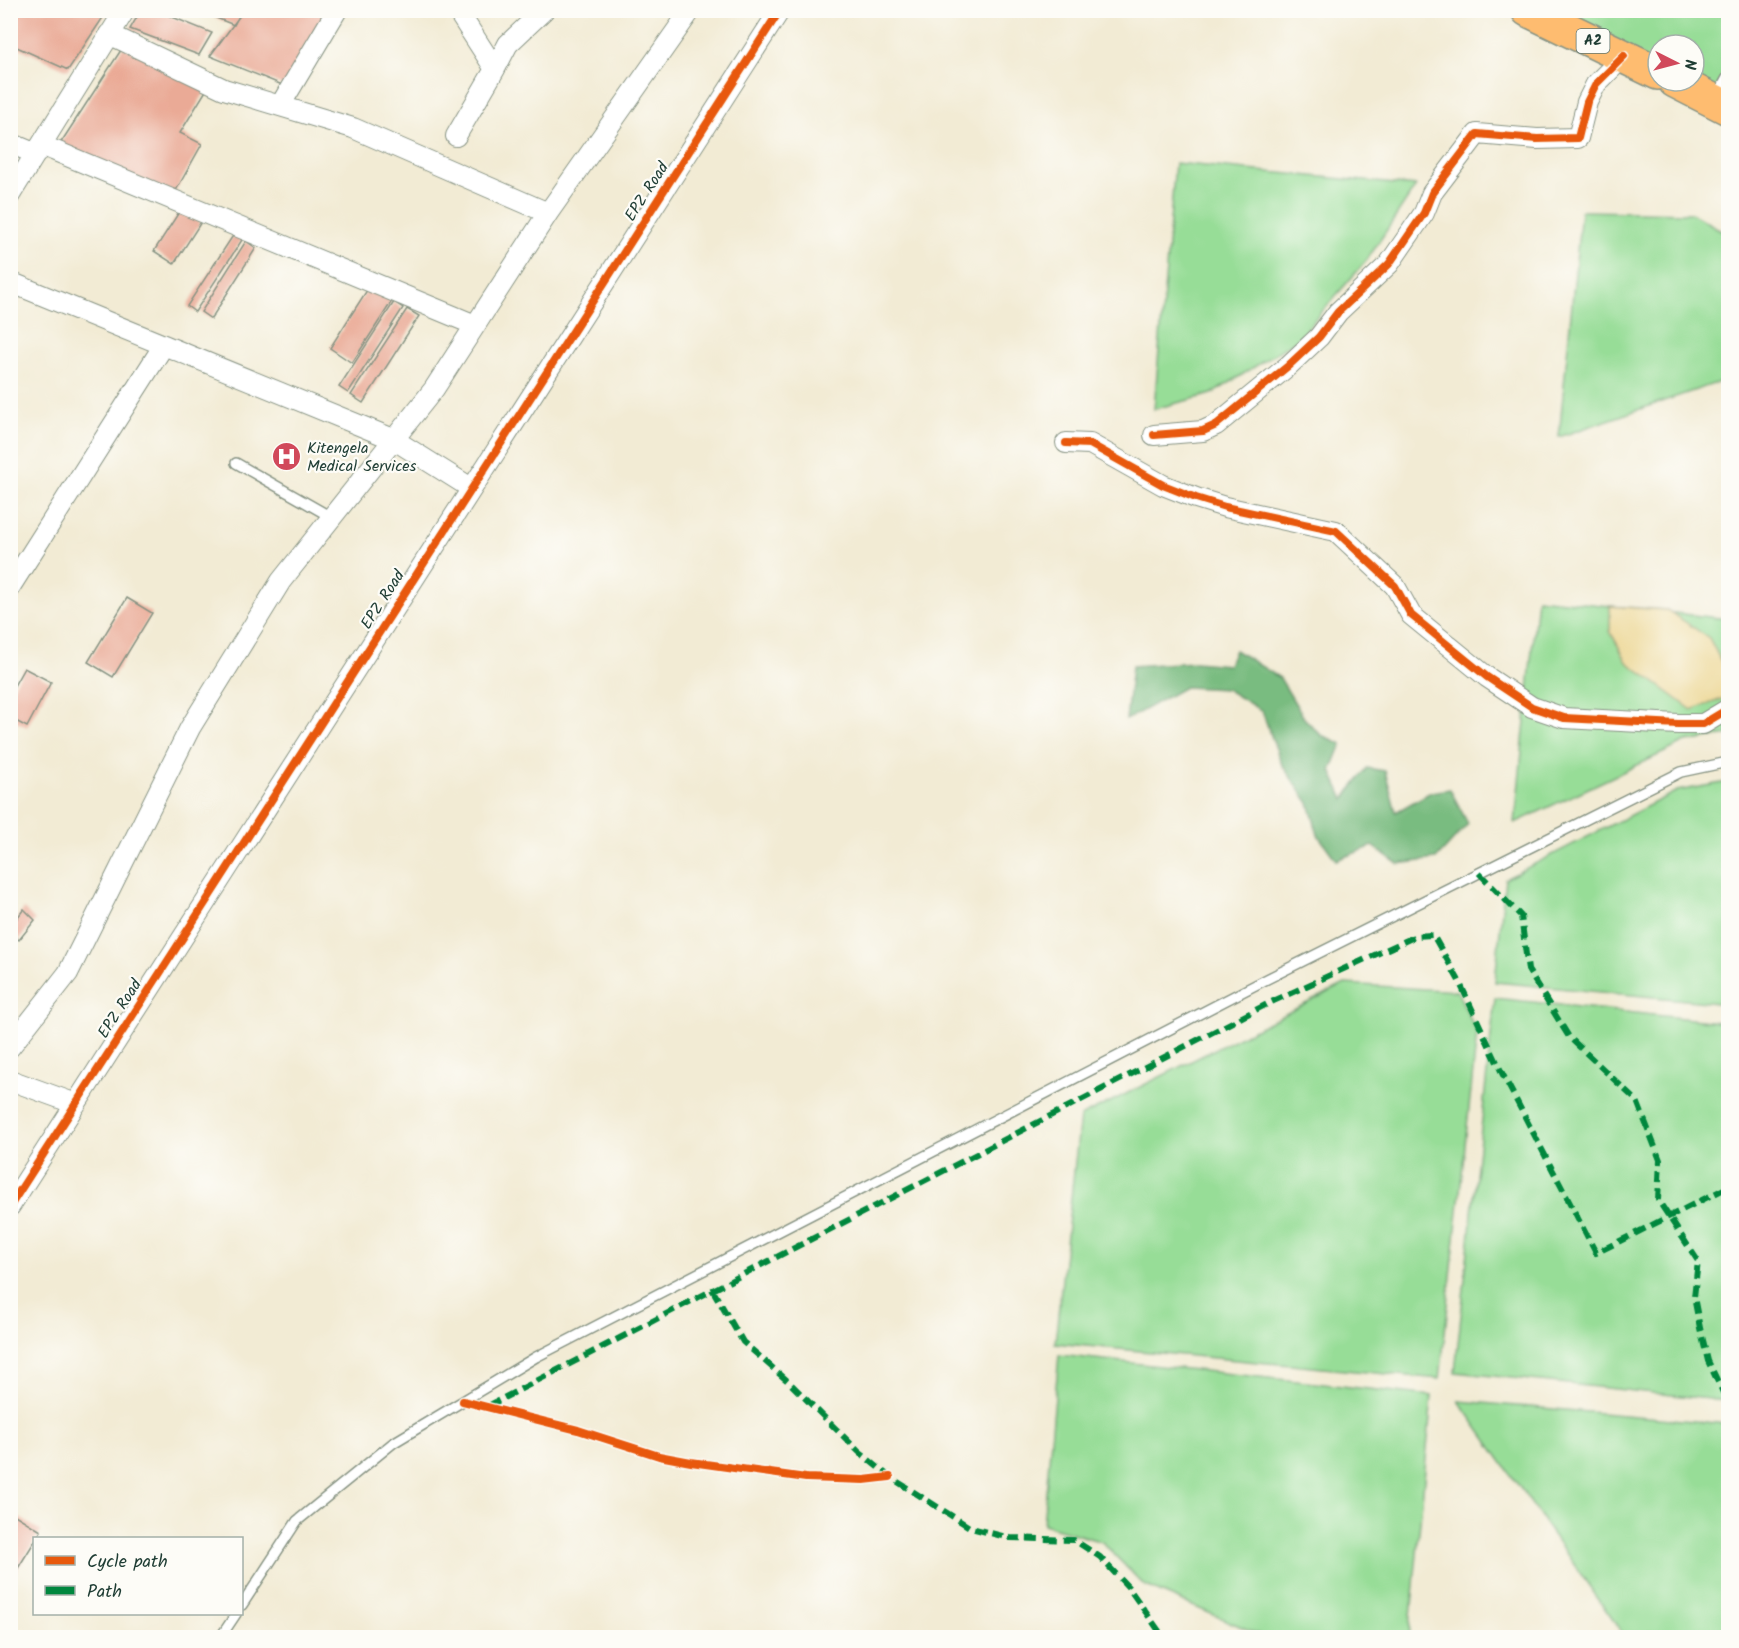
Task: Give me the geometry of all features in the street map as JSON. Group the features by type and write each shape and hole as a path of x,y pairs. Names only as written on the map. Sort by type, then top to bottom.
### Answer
{"highway":[{"name":"A2","path":"1528,10 1646,67"},
{"path":"1706,90 1724,95"}],"street":[{"path":"10,195 125,10"},
{"path":"281,104 338,10"},
{"path":"457,10 495,69"},
{"path":"456,136 508,44 544,10"},
{"path":"10,1047 68,973 190,728 281,581 434,389 548,213 690,10"},
{"name":"EPZ Road","path":"10,1206 780,10"},
{"path":"109,34 224,89 281,104 353,128 548,213"},
{"path":"1154,435 1203,431 1216,425 1288,366 1389,264 1419,221 1432,194 1477,134 1537,139 1578,138 1587,102 1596,84 1624,56"},
{"path":"10,143 38,150 475,325"},
{"path":"10,282 393,439 471,488"},
{"path":"10,587 164,345"},
{"path":"1066,443 1090,444 1163,485 1196,498 1241,511 1336,531 1395,586 1411,615 1487,677 1532,707 1564,718 1678,724 1703,724 1728,709"},
{"path":"10,1080 76,1104"}],"lane":[{"path":"236,463 331,517"},
{"path":"243,1603 297,1521 393,1443 536,1357 1267,980 1681,772 1728,762"},
{"path":"220,1638 235,1615"}],"green space":[{"path":"1528,11 1728,11 1728,108 1706,91 1706,33 1646,33 1646,67"},
{"path":"1175,163 1416,186 1367,260 1298,339 1212,394 1154,409"},
{"path":"1581,211 1691,213 1728,234 1728,379 1559,437"},
{"path":"1537,598 1728,619 1728,735 1686,742 1515,823"},
{"path":"1235,650 1280,678 1304,718 1321,735 1342,744 1331,771 1344,799 1367,768 1385,771 1396,812 1431,792 1450,789 1468,824 1436,859 1398,864 1373,846 1336,860 1318,835 1309,803 1282,765 1262,711 1226,689 1185,687 1126,720 1132,666 1195,662 1228,665"},
{"path":"1728,782 1728,1004 1495,982 1505,879 1677,791"},
{"path":"1345,984 1457,991 1477,1033 1440,1379 1055,1343 1080,1117"},
{"path":"1495,998 1728,1023 1728,1401 1455,1372"},
{"path":"1059,1355 1432,1396 1409,1637 1265,1637 1144,1585 1102,1542 1043,1524"},
{"path":"1459,1401 1728,1424 1728,1637 1625,1637"}],"sand":[{"path":"1610,606 1667,610 1709,638 1723,665 1728,666 1728,697 1692,710 1627,662 1610,631"}],"building":[{"path":"10,10 108,10 68,70 10,44"},
{"path":"141,10 155,10 212,33 199,55 130,29"},
{"path":"196,10 242,10 234,25"},
{"path":"244,10 332,10 285,86 210,56"},
{"path":"123,47 210,84 180,133 202,144 174,194 58,147"},
{"path":"181,209 201,222 174,264 154,251"},
{"path":"234,234 242,240 195,312 187,306"},
{"path":"246,241 256,248 211,319 201,312"},
{"path":"369,287 392,301 352,363 330,348"},
{"path":"394,302 403,308 348,393 339,387"},
{"path":"407,309 419,316 363,403 351,395"},
{"path":"127,598 152,613 113,677 88,662"},
{"path":"24,668 51,682 27,727 10,718 10,693"},
{"path":"24,909 35,920 19,940 10,933 10,927"},
{"path":"10,1512 41,1531 37,1537 33,1537 33,1544 10,1581"}],"marked path":[{"path":"1479,873 1521,916 1528,970 1569,1037 1637,1101 1660,1160 1658,1200 1698,1261 1694,1297 1700,1328 1708,1361 1728,1403"},
{"path":"488,1406 1269,1003 1416,936 1433,935 1458,979 1502,1073 1596,1253 1728,1187"},
{"path":"712,1289 743,1342 790,1383 859,1452 890,1477 971,1528 1010,1538 1074,1540 1100,1557 1128,1587 1164,1638"}],"cycle path":[{"path":"10,1206 780,10"},
{"path":"1154,435 1203,431 1216,425 1288,366 1319,337 1338,312 1389,264 1424,213 1432,193 1477,134 1537,139 1578,138 1587,102 1596,84 1624,56"},
{"path":"1066,443 1090,444 1163,485 1196,498 1225,507 1336,531 1395,586 1411,615 1487,677 1532,707 1564,718 1678,724 1703,724 1728,709"},
{"path":"463,1401 578,1430 659,1456 691,1462 806,1478 864,1480 890,1477"}],"place":[{"name":"Kitengela Medical Services","path":"286,457"}]}
